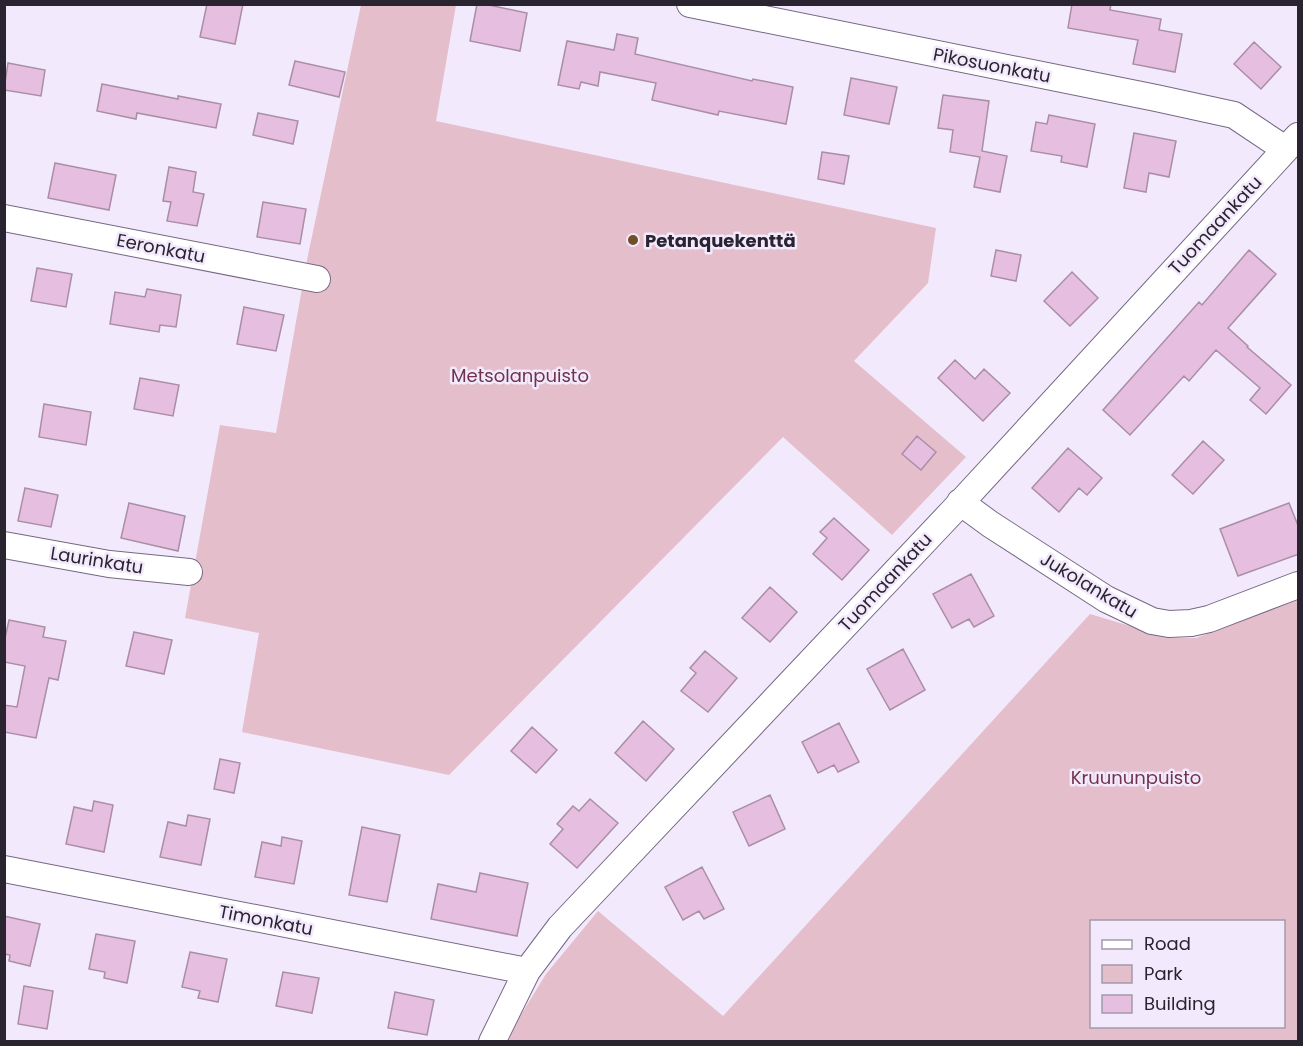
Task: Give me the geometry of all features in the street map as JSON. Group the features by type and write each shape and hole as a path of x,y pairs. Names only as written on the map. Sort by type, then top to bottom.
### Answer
{"street":[{"name":"Pikosuonkatu","path":"690,4 1156,98 1234,116 1292,142"},
{"name":"Tuomaankatu","path":"492,1041 527,971 560,927 960,502 1292,142"},
{"name":"Eeronkatu","path":"4,218 317,279"},
{"name":"Jukolankatu","path":"960,502 1106,599 1152,621 1169,624 1209,619 1299,585"},
{"name":"Laurinkatu","path":"4,545 110,564 189,572"},
{"name":"Timonkatu","path":"4,869 527,971"}],"green space":[{"name":"Metsolanpuisto","path":"361,5 456,5 436,121 936,228 928,283 854,361 966,457 892,535 783,437 449,775 242,732 259,633 185,618 220,425 276,433 308,255"},
{"name":"Kruununpuisto","path":"1298,600 1298,1041 508,1042 519,1018 546,974 598,911 723,1016 1090,614 1170,638 1196,638"}],"building":[{"path":"207,4 243,4 235,44 200,37"},
{"path":"477,4 527,13 520,51 470,41"},
{"path":"1072,4 1111,4 1110,10 1161,19 1159,30 1182,34 1175,72 1133,64 1138,40 1068,28"},
{"path":"617,34 638,38 635,54 752,81 753,79 793,87 786,124 719,111 718,115 652,100 656,83 600,72 598,86 581,82 579,89 558,85 567,41 614,50"},
{"path":"1254,42 1281,67 1261,89 1234,64"},
{"path":"295,61 345,72 339,97 289,85"},
{"path":"8,63 45,70 41,96 4,90"},
{"path":"851,78 897,87 889,124 844,115"},
{"path":"102,84 178,99 178,96 221,104 216,128 137,113 136,119 97,111"},
{"path":"943,95 989,101 982,151 1007,156 1000,192 974,187 980,157 950,152 953,130 938,128"},
{"path":"258,113 298,121 293,144 253,135"},
{"path":"1049,115 1095,124 1087,167 1061,162 1062,156 1031,151 1036,122 1047,124"},
{"path":"1134,133 1176,141 1169,177 1149,173 1146,192 1124,188"},
{"path":"822,152 849,156 844,184 818,179"},
{"path":"55,163 116,175 109,210 48,198"},
{"path":"169,167 196,172 193,192 204,194 197,226 167,221 171,202 163,201"},
{"path":"263,202 306,209 300,244 257,237"},
{"path":"996,250 1021,255 1016,281 991,276"},
{"path":"1249,250 1276,274 1228,328 1291,385 1266,414 1250,400 1260,388 1216,350 1189,381 1184,376 1130,435 1103,410 1199,302 1202,305"},
{"path":"37,268 72,274 66,307 31,301"},
{"path":"1072,272 1098,298 1070,326 1044,301"},
{"path":"147,289 181,295 176,327 160,325 159,332 110,324 115,292 145,297"},
{"path":"244,307 284,315 276,351 237,344"},
{"path":"955,360 975,379 984,369 1010,393 983,421 938,378"},
{"path":"140,378 179,385 173,416 134,409"},
{"path":"44,404 91,412 86,445 39,437"},
{"path":"917,436 936,452 921,470 902,454"},
{"path":"1203,441 1224,460 1193,494 1172,475"},
{"path":"1068,448 1102,478 1087,495 1079,488 1059,512 1032,488"},
{"path":"25,488 58,495 51,527 18,521"},
{"path":"129,503 185,516 178,551 121,538"},
{"path":"1289,503 1299,528 1299,554 1238,576 1220,529"},
{"path":"834,518 869,550 842,580 813,554 827,538 820,532"},
{"path":"971,574 994,616 974,627 969,619 952,628 933,594"},
{"path":"770,587 797,612 770,642 742,618"},
{"path":"9,620 45,627 43,637 66,641 58,680 49,678 36,738 4,732 4,705 17,707 25,666 4,662 4,642"},
{"path":"134,632 172,640 164,674 126,666"},
{"path":"903,649 925,690 890,710 867,669"},
{"path":"705,651 737,678 708,712 681,691 696,673 690,668"},
{"path":"643,721 674,749 646,781 615,753"},
{"path":"839,723 859,762 838,772 834,765 818,773 802,742"},
{"path":"532,727 557,750 536,773 511,751"},
{"path":"220,759 240,763 234,793 214,789"},
{"path":"770,795 785,829 749,846 733,812"},
{"path":"590,799 618,823 577,868 550,844 563,829 557,824 573,806 579,811"},
{"path":"94,801 113,805 104,852 66,844 74,807 92,811"},
{"path":"188,815 210,819 201,865 160,857 168,822 186,826"},
{"path":"362,827 400,835 387,902 349,895"},
{"path":"282,837 302,841 294,884 255,877 262,842 281,846"},
{"path":"702,867 724,909 704,919 699,911 683,920 665,887"},
{"path":"480,873 528,883 517,936 431,919 438,884 476,892"},
{"path":"4,916 40,924 30,966 9,961 10,955 4,954"},
{"path":"96,934 135,941 127,983 104,978 105,972 89,969"},
{"path":"190,952 227,959 218,1002 198,998 200,991 182,987"},
{"path":"283,972 319,978 312,1013 276,1006"},
{"path":"24,986 53,991 47,1029 18,1024"},
{"path":"395,992 434,1000 427,1035 388,1028"}],"place":[{"name":"Petanquekenttä","path":"633,240"}]}
